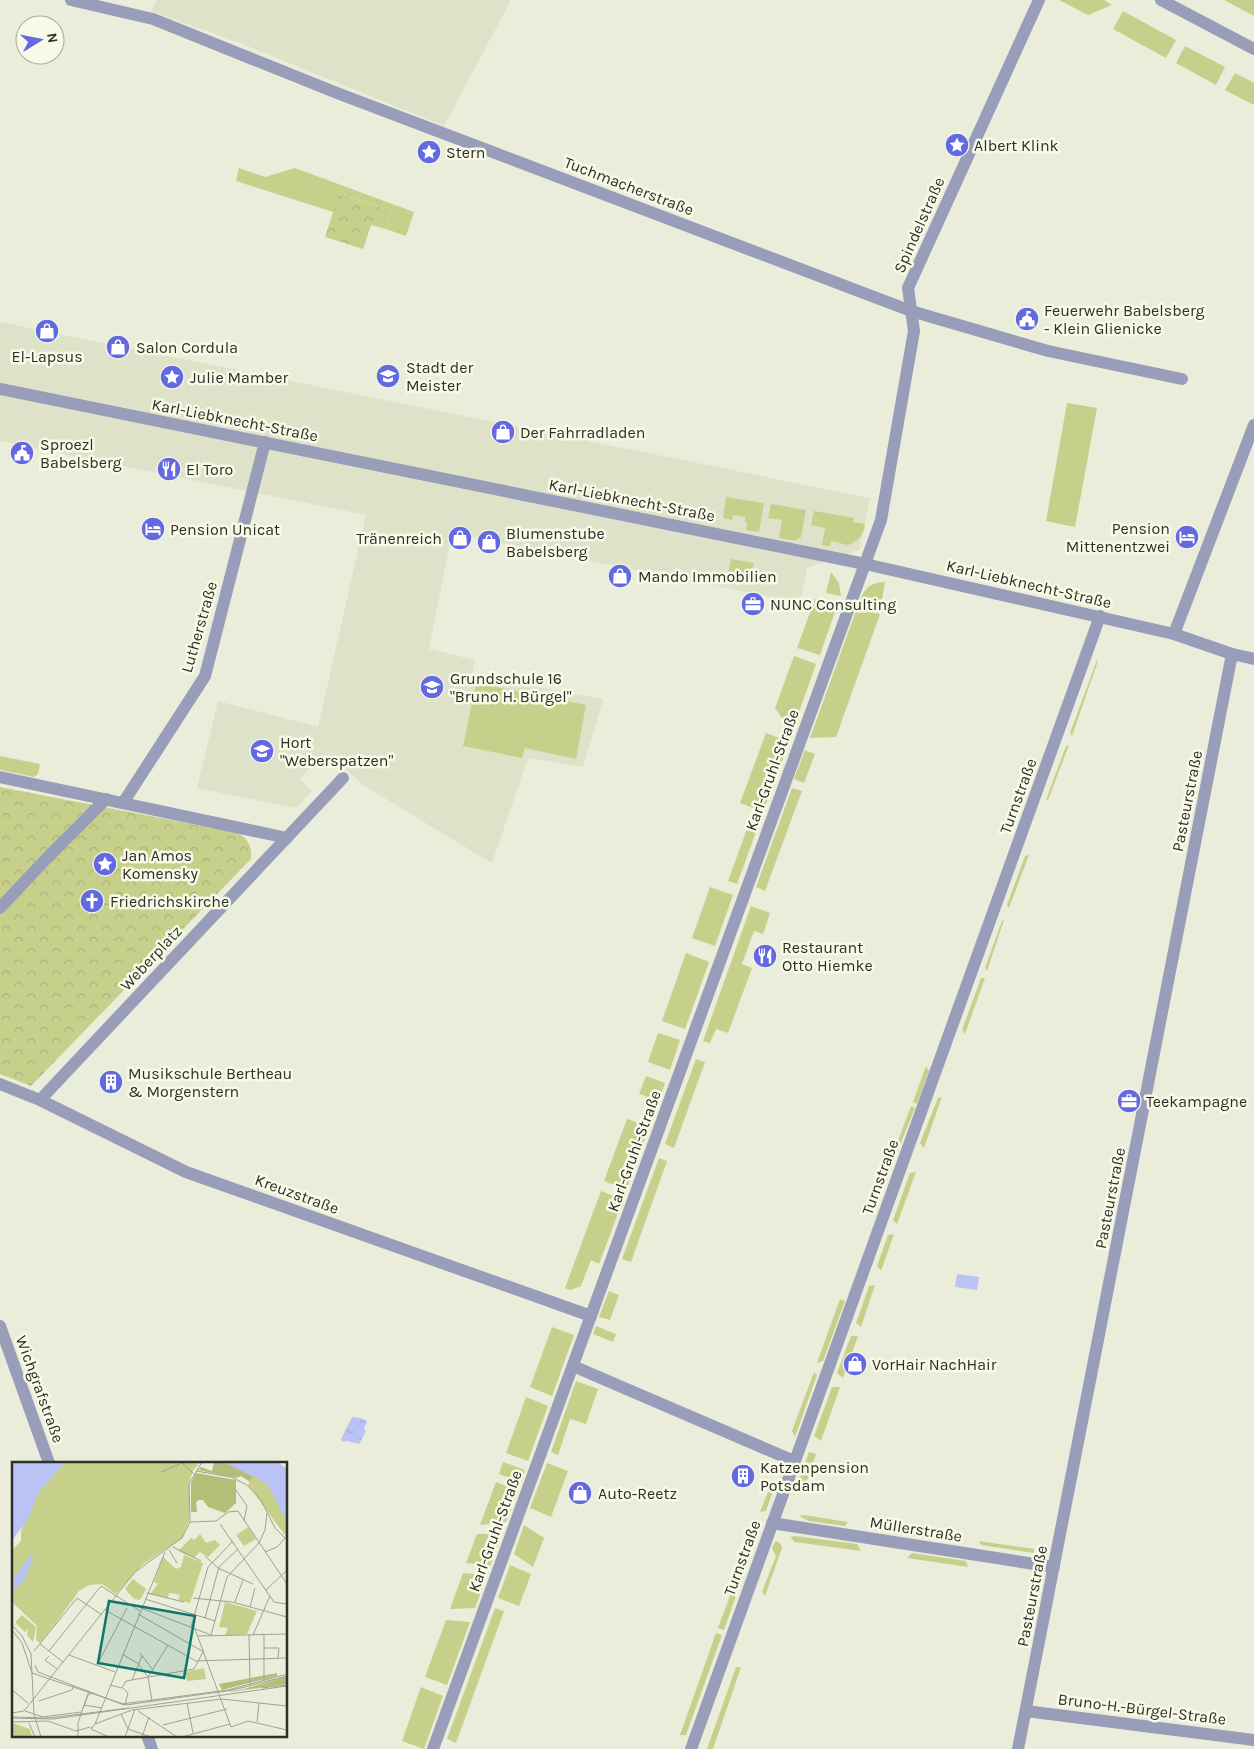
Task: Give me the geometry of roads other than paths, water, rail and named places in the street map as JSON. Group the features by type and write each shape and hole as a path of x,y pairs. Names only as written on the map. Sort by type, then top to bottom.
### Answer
{"street":[{"name":"Tuchmacherstraße","path":"71,0 153,19 338,93 911,310 1048,351 1182,380"},
{"name":"Spindelstraße","path":"865,564 881,520 914,331 908,288 1039,0"},
{"path":"1161,0 1254,49"},
{"name":"Karl-Liebknecht-Straße","path":"0,388 865,564 1174,634 1232,654 1254,659"},
{"path":"1174,634 1254,425"},
{"name":"Lutherstraße","path":"123,803 204,676 265,442"},
{"name":"Karl-Gruhl-Straße","path":"433,1749 865,564"},
{"name":"Turnstraße","path":"691,1749 1100,616"},
{"name":"Pasteurstraße","path":"1018,1749 1232,654"},
{"path":"0,777 286,838"},
{"name":"Weberplatz","path":"40,1100 343,778"},
{"path":"0,908 106,799"},
{"name":"Kreuzstraße","path":"0,1084 40,1100 186,1172 591,1316"},
{"name":"Wichgrafstraße","path":"0,1326 49,1462"},
{"path":"573,1366 794,1460"},
{"name":"Müllerstraße","path":"772,1523 1054,1567"},
{"name":"Bruno-H.-Bürgel-Straße","path":"1026,1711 1254,1740"},
{"path":"147,1736 152,1749"}],"water":[{"path":"957,1274 979,1277 977,1290 955,1287"},
{"path":"352,1417 367,1421 364,1429 366,1431 359,1444 343,1442 341,1439"}],"place":[{"name":"Albert Klink","path":"957,145"},
{"name":"Stern","path":"429,152"},
{"name":"Feuerwehr Babelsberg - Klein Glienicke","path":"1027,319"},
{"name":"El-Lapsus","path":"47,331"},
{"name":"Salon Cordula","path":"118,347"},
{"name":"Stadt der Meister","path":"388,376"},
{"name":"Julie Mamber","path":"172,377"},
{"name":"Der Fahrradladen","path":"503,432"},
{"name":"Sproezl Babelsberg","path":"22,453"},
{"name":"El Toro","path":"169,469"},
{"name":"Pension Unicat","path":"153,529"},
{"name":"Pension Mittenentzwei","path":"1187,537"},
{"name":"Tränenreich","path":"460,538"},
{"name":"Blumenstube Babelsberg","path":"489,542"},
{"name":"Mando Immobilien","path":"620,576"},
{"name":"NUNC Consulting","path":"753,604"},
{"name":"Grundschule 16 \"Bruno H. Bürgel\"","path":"432,687"},
{"name":"Hort \"Weberspatzen\"","path":"262,751"},
{"name":"Jan Amos Komensky","path":"105,864"},
{"name":"Friedrichskirche","path":"92,901"},
{"name":"Restaurant Otto Hiemke","path":"765,956"},
{"name":"Musikschule Bertheau & Morgenstern","path":"111,1082"},
{"name":"Teekampagne","path":"1129,1101"},
{"name":"VorHair NachHair","path":"855,1364"},
{"name":"Katzenpension Potsdam","path":"743,1476"},
{"name":"Auto-Reetz","path":"580,1493"}]}
